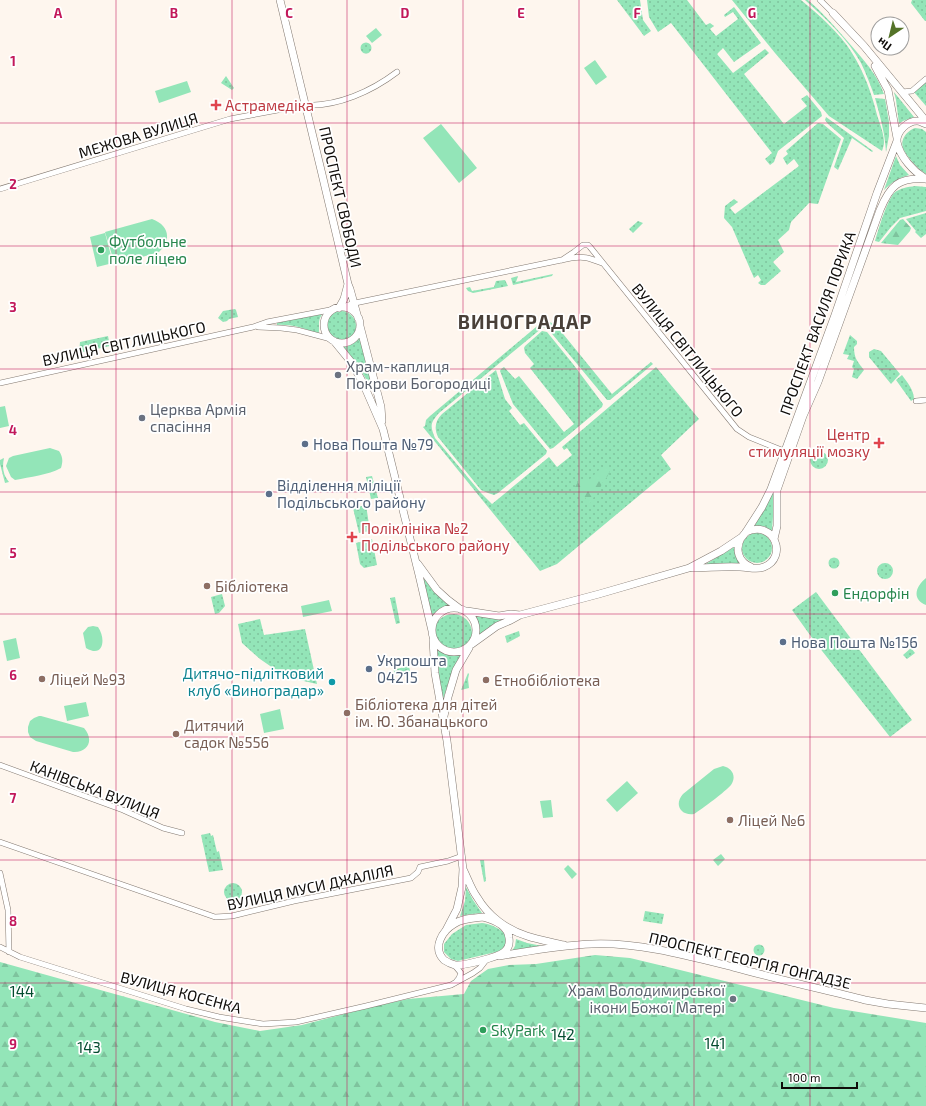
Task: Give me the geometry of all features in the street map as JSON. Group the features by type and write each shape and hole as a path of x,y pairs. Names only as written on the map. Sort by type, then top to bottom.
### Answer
{"street":[{"name":"ПРОСПЕКТ СВОБОДИ","path":"280,0 348,284 355,304 381,407 383,429 432,631"},
{"path":"820,0 864,46 926,120"},
{"path":"864,46 888,90 900,150 904,158 916,172 926,179"},
{"name":"МЕЖОВА ВУЛИЦЯ","path":"0,189 230,119 305,105 317,106 352,98 396,72"},
{"path":"902,92 912,91 926,80"},
{"path":"897,139 899,132 909,123 926,120"},
{"name":"ПРОСПЕКТ ВАСИЛЯ ПОРИКА","path":"753,568 742,561 738,549 739,543 762,507 771,489 835,315 897,139"},
{"name":"ПРОСПЕКТ ВАСИЛЯ ПОРИКА","path":"690,568 759,568 765,567 775,558 777,552 777,545 774,539 777,526 777,490 880,210 891,189 898,183 916,179 926,179"},
{"path":"582,245 588,245 590,247 590,254 584,257 580,255 579,249 582,245"},
{"name":"ВУЛИЦЯ СВІТЛИЦЬКОГО","path":"590,247 737,429 749,437 784,451"},
{"name":"ВУЛИЦЯ СВІТЛИЦЬКОГО","path":"562,260 579,249"},
{"name":"ВУЛИЦЯ СВІТЛИЦЬКОГО","path":"0,383 253,327 267,322 562,260 584,257 592,258 603,264"},
{"name":"ПРОСПЕКТ СВОБОДИ","path":"337,308 344,299 348,284"},
{"path":"337,308 348,309 354,312 359,321 357,335 348,342 341,343 332,340 326,334 324,323 327,316 337,308"},
{"name":"ВУЛИЦЯ СВІТЛИЦЬКОГО","path":"253,327 297,330 332,340"},
{"name":"ПРОСПЕКТ СВОБОДИ","path":"332,340 352,363 363,383 383,429"},
{"path":"916,401 926,400"},
{"path":"744,535 752,530 758,529 770,534 774,539"},
{"name":"ПРОСПЕКТ ВАСИЛЯ ПОРИКА","path":"470,645 497,626 520,615 690,568 721,551 744,535"},
{"name":"ПРОСПЕКТ СВОБОДИ","path":"415,559 437,590 462,610"},
{"path":"444,721 451,685 456,670 476,636 475,623 471,616 462,610 448,609 440,613 434,619 432,627 435,673 454,788 463,869 462,887 457,909 445,932"},
{"name":"ПРОСПЕКТ ВАСИЛЯ ПОРИКА","path":"462,610 499,616 511,614 520,615"},
{"path":"433,640 438,646 449,652 466,650 470,645"},
{"name":"КАНІВСЬКА ВУЛИЦЯ","path":"0,765 123,810 163,828 182,833"},
{"name":"ВУЛИЦЯ МУСИ ДЖАЛІЛЯ","path":"0,842 215,917 232,916 411,878 418,872 420,867 448,861 462,856"},
{"path":"452,964 462,964 499,956 506,950 510,943 507,930 487,911 477,898 463,869"},
{"path":"0,873 1,885 8,910 9,952"},
{"path":"454,983 459,978 461,973 456,967 448,963 442,957 438,945 441,937 454,924 461,920 483,917 500,923"},
{"name":"ПРОСПЕКТ ГЕОРГІЯ ГОНГАДЗЕ","path":"500,923 518,933 567,946"},
{"name":"ПРОСПЕКТ ГЕОРГІЯ ГОНГАДЗЕ","path":"499,956 567,946 592,944 616,945 680,954 865,1000 926,1008"},
{"name":"ВУЛИЦЯ КОСЕНКА","path":"0,947 20,957 186,1009 219,1017 263,1024 296,1022 366,1006 454,983 480,968 487,959"}],"green space":[{"path":"617,0 640,0 643,20 651,31 644,36"},
{"path":"647,0 687,0 706,25 710,23 714,26 710,29 716,36 738,19 733,12 725,17 724,15 734,7 761,43 734,62 723,48 717,54 733,73 765,49 769,53 744,74 784,124 807,106 801,99 807,95 821,112 822,116 778,151 774,162 770,165 765,159 772,153 671,23 658,32 649,17"},
{"path":"732,0 801,0 842,38 864,75 870,91 883,132 884,145 882,151 829,116"},
{"path":"805,0 808,0 824,15 859,55 874,73 884,94 874,95 856,54 843,37"},
{"path":"912,0 926,0 926,21 911,3"},
{"path":"376,28 382,35 372,43 366,36"},
{"path":"364,43 368,43 370,44 370,52 364,53 361,50 361,46"},
{"path":"595,60 607,77 596,85 584,68"},
{"path":"226,76 234,88 232,90 221,83"},
{"path":"187,81 191,92 159,103 155,91"},
{"path":"926,82 926,106 914,92"},
{"path":"894,92 914,117 899,124 896,100"},
{"path":"875,98 885,99 889,122 889,136 886,152 883,131"},
{"path":"826,117 873,151 872,152 852,138 838,170 834,167 844,138 828,124 825,120"},
{"path":"818,123 823,124 841,139 818,204 809,203 791,222 789,230 778,240 784,252 773,262 781,271 765,285 761,285 758,283 761,280 758,275 754,278 732,227 724,218 725,206 734,199 738,202 730,208 735,214 799,166 794,159 787,165 783,158 788,154 786,151"},
{"path":"441,124 477,168 459,183 423,138"},
{"path":"915,128 922,129 926,132 926,174 907,155 902,145 905,136 909,131"},
{"path":"896,156 900,165 909,175 895,181 884,190"},
{"path":"915,186 926,187 926,211 900,218 879,242 875,241 891,197 896,191"},
{"path":"926,213 926,234 921,238 906,219"},
{"path":"152,219 162,225 167,233 166,243 159,252 115,265 105,232"},
{"path":"903,219 911,228 898,245 881,243 900,220"},
{"path":"638,221 643,223 633,233 629,229"},
{"name":"Футбольне поле ліцею","path":"105,233 113,263 97,267 90,237"},
{"path":"553,274 552,276 513,285 511,278 518,276 516,282"},
{"path":"505,280 508,286 473,293 468,291 466,288 470,287 472,291 494,287 496,281"},
{"path":"235,309 238,317 223,322 218,318 223,311"},
{"path":"341,311 347,312 355,320 355,332 347,340 341,341 335,340 327,332 326,326 327,320 335,312"},
{"path":"323,313 319,322 318,335 309,330 298,327 277,325 277,322"},
{"path":"546,321 555,324 612,394 651,362 653,364 610,400 607,400 548,329 544,327 439,413 432,422 432,430 435,438 492,504 549,457 557,467 572,455 567,448 564,450 562,447 656,367 699,419 661,455 671,469 557,564 540,571 423,427 425,426 426,420 430,416 542,322"},
{"path":"542,331 547,332 603,404 602,407 550,449 513,404 500,371 504,367 515,379 519,376 564,432 574,424 530,368 534,364 525,353 524,348"},
{"path":"850,335 857,341 857,344 854,347 855,355 864,370 857,379 852,377 854,369 852,367 854,361 847,359 849,355 843,354"},
{"path":"108,336 110,346 79,353 80,342"},
{"path":"360,336 373,385 371,387 358,366 341,347 352,344"},
{"path":"874,349 881,351 900,374 891,384 869,357 869,352"},
{"path":"496,370 505,399 512,408 509,411 520,425 524,423 547,451 546,454 494,495 481,490 438,437 436,428 438,419 442,414"},
{"path":"902,375 913,392 914,399 911,401 896,380"},
{"path":"5,406 9,426 0,428 0,407"},
{"path":"50,448 59,451 62,459 61,468 45,474 15,480 11,477 6,466 9,458"},
{"path":"815,451 823,451 828,456 826,467 823,469 815,469 810,464 810,456"},
{"path":"4,458 3,465 5,477 9,482 5,483 0,464 0,460"},
{"path":"601,468 607,468 610,471 597,494 590,504 588,504 585,497 574,489 579,480 590,479"},
{"path":"372,476 378,498 371,499 366,477"},
{"path":"775,488 772,531 764,526 754,527"},
{"path":"366,505 370,531 359,533 353,508"},
{"path":"757,533 768,537 772,548 768,559 757,563 746,559 742,548 746,537"},
{"path":"372,539 377,565 364,568 360,564 356,543"},
{"path":"734,547 735,555 740,564 731,563 701,567"},
{"path":"834,557 838,559 840,563 838,567 834,569 830,567 828,563 830,559"},
{"path":"885,563 892,568 893,571 888,578 885,579 878,574 877,571 882,564"},
{"path":"421,574 433,591 449,604 449,606 439,611 432,619"},
{"path":"926,578 926,605 918,599 917,592 918,588"},
{"path":"816,592 912,720 890,737 815,642 792,610"},
{"path":"222,594 225,606 219,613 215,614 211,597"},
{"path":"395,597 400,623 396,624 390,598"},
{"path":"329,600 332,611 303,617 301,606"},
{"path":"453,614 463,617 469,623 472,633 469,643 463,649 453,652 443,649 437,643 434,633 437,623 443,617"},
{"path":"475,615 505,617 506,620 477,637 479,626"},
{"path":"260,619 264,635 305,629 317,684 286,677 260,659 242,643 238,624"},
{"path":"88,627 98,627 102,636 102,646 97,651 92,651 86,648 83,633"},
{"path":"519,631 520,636 507,643 505,636"},
{"path":"16,638 20,658 7,661 3,641"},
{"path":"436,648 446,654 452,656 459,655 460,657 453,670 443,699 441,698"},
{"path":"911,648 915,653 907,659 903,655"},
{"path":"409,666 410,671 395,674 393,669 396,669"},
{"path":"468,673 469,688 461,690"},
{"path":"86,702 89,716 67,721 64,706"},
{"path":"280,709 284,729 264,733 260,714"},
{"path":"39,716 84,728 89,737 86,748 78,752 73,752 36,741 30,737 28,727 30,721"},
{"path":"723,766 733,773 734,779 731,785 714,800 694,814 685,813 682,811 679,802 683,794 714,769"},
{"path":"627,781 638,793 617,812 606,800"},
{"path":"551,800 553,817 543,818 540,801"},
{"path":"210,833 211,836 213,835 217,852 219,851 223,870 209,872 201,835"},
{"path":"721,854 725,859 718,866 713,860"},
{"path":"480,860 484,860 486,881 484,882"},
{"path":"568,865 577,874 572,879 564,869"},
{"path":"233,883 239,886 242,892 239,898 233,901 227,898 224,892 227,886"},
{"path":"466,887 482,913 460,916 465,901"},
{"path":"645,911 664,914 662,924 643,921"},
{"path":"482,923 494,926 503,932 507,941 505,946 500,951 458,961 451,959 444,952 444,944 452,934 466,925"},
{"path":"516,939 542,946 512,951 515,946"},
{"path":"757,945 761,945 763,946 763,954 757,955 754,952 754,948"},
{"path":"595,955 630,958 834,1008 926,1023 926,1106 0,1106 0,962 215,1022 260,1031 302,1025 408,999 464,994 471,981 488,969 509,965 536,964"}],"place":[{"name":"Астрамедіка","path":"216,105"},
{"name":"Футбольне поле ліцею","path":"101,250"},
{"name":"Храм-каплиця Покрови Богородиці","path":"338,375"},
{"name":"Церква Армія спасіння","path":"142,418"},
{"name":"Центр стимуляції мозку","path":"879,443"},
{"name":"Нова Пошта №79","path":"305,444"},
{"name":"Відділення міліції Подільського району","path":"269,494"},
{"name":"Поліклініка №2 Подільського району","path":"352,537"},
{"name":"Бібліотека","path":"207,586"},
{"name":"Ендорфін","path":"835,593"},
{"name":"Нова Пошта №156","path":"783,642"},
{"name":"Укрпошта 04215","path":"369,669"},
{"name":"Ліцей №93","path":"42,679"},
{"name":"Етнобібліотека","path":"486,680"},
{"name":"Дитячо-підлітковий клуб «Виноградар»","path":"332,682"},
{"name":"Бібліотека для дітей ім. Ю. Збанацького","path":"347,713"},
{"name":"Дитячий садок №556","path":"176,734"},
{"name":"Ліцей №6","path":"730,820"},
{"name":"Храм Володимирської ікони Божої Матері","path":"733,999"},
{"name":"SkyPark","path":"483,1030"}],"district":[{"name":"ВИНОГРАДАР","path":"525,321"}],"park label":[{"name":"144","path":"22,991"},
{"name":"142","path":"563,1034"},
{"name":"141","path":"715,1043"},
{"name":"143","path":"89,1047"}]}
